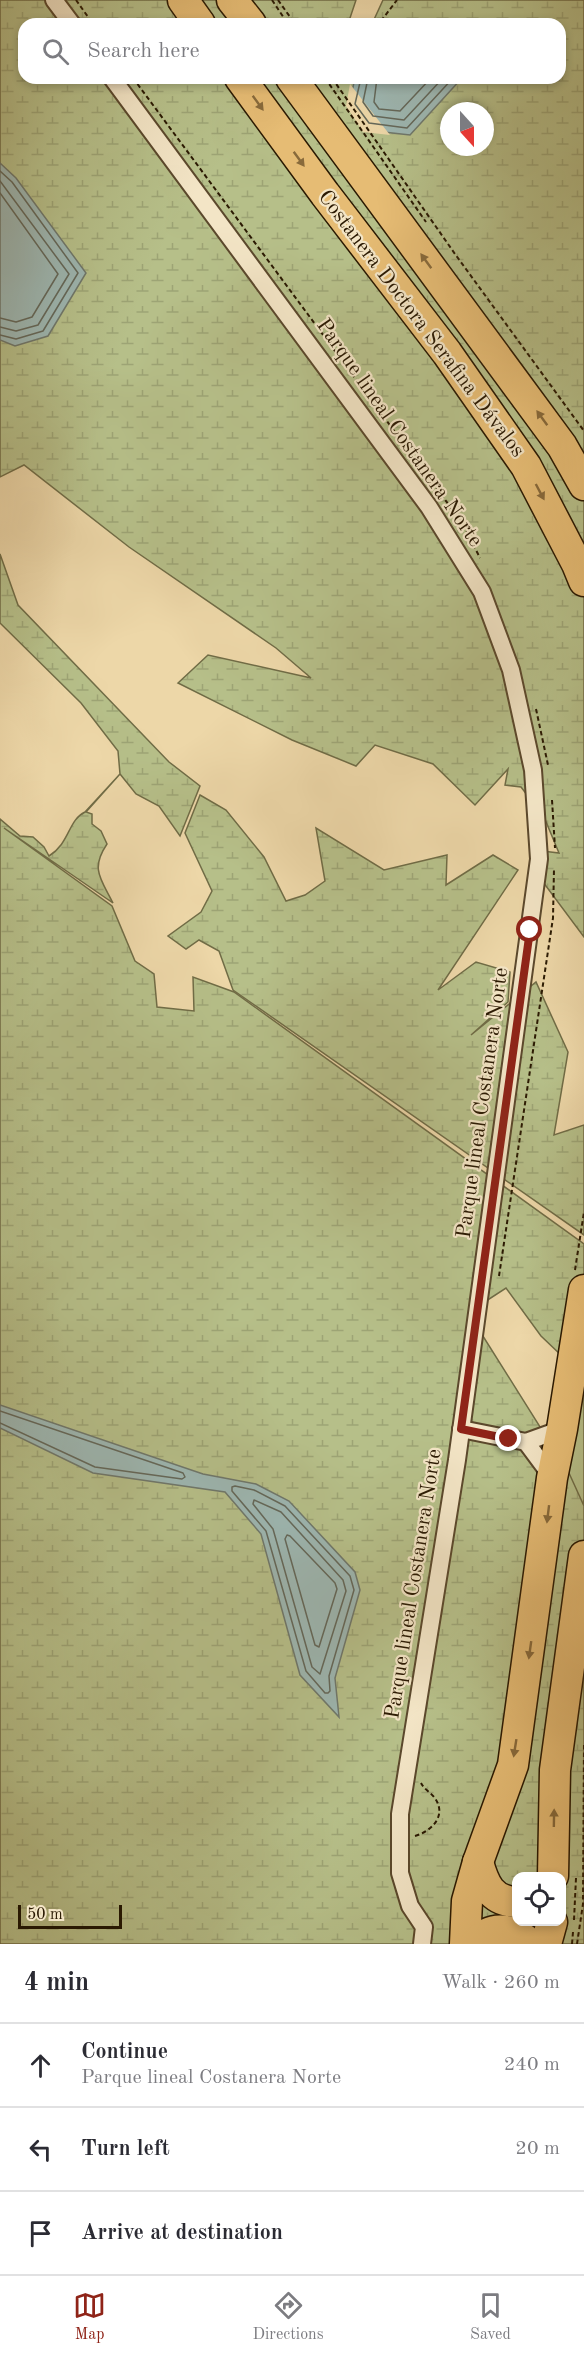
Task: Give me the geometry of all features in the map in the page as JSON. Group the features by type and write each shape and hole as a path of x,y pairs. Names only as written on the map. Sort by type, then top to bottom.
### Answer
{"highway":[{"path":"183,0 196,18"},
{"path":"232,0 246,18"},
{"name":"Costanera Doctora Serafina Dávalos","path":"244,84 321,190 447,353 526,466 578,564 584,581"},
{"name":"Costanera Doctora Serafina Dávalos","path":"301,84 323,98 365,157 562,446 584,485"},
{"path":"465,1944 467,1901 478,1862 513,1765 552,1478 562,1430 584,1290"},
{"path":"552,1872 555,1770 584,1556"},
{"path":"478,1862 483,1880 492,1894 505,1902 512,1902"},
{"path":"546,1944 551,1926"},
{"path":"475,1944 490,1931 501,1929 516,1933 530,1944"}],"street":[{"path":"54,0 68,18"},
{"name":"Parque lineal Costanera Norte","path":"116,84 429,507 482,592 511,670 533,770 539,859 461,1429 400,1814 400,1873 410,1906 423,1936"},
{"path":"461,1429 526,1442 562,1430"},
{"path":"526,1442 552,1478"}],"path":[{"path":"76,0 89,18"},
{"path":"272,0 284,18"},
{"path":"278,0 291,18"},
{"path":"383,18 397,0"},
{"path":"137,84 463,524 484,566"},
{"path":"324,84 323,98 365,157"},
{"path":"337,84 455,254 584,431"},
{"path":"536,708 547,753 549,774"},
{"path":"551,796 555,850"},
{"path":"498,1281 551,928 554,862"},
{"path":"577,1944 583,1904 584,1743"},
{"path":"400,1837 409,1837 429,1830 437,1819 438,1804 421,1783"}],"green space":[{"path":"0,0 356,0 350,18 18,18 18,84 566,84 566,18 375,18 383,0 584,0 584,937 537,874 535,850 559,853 544,817 521,787 505,785 508,769 475,805 433,764 375,745 356,766 292,740 178,683 208,655 311,678 276,648 129,547 24,465 0,477"},
{"path":"0,554 18,605 169,762 200,786 180,836 159,806 136,794 120,774 118,751 81,703 0,623"},
{"path":"120,774 86,812 92,814 92,824 101,831 107,844 98,867 101,880 113,903 4,828 112,906 135,961 154,974 157,1007 194,1011 193,977 234,992 584,1244 584,1377 541,1336 506,1288 486,1301 481,1333 569,1473 584,1506 584,1944 0,1944 0,819 20,836 33,837 44,847 49,856 61,845 79,816"},
{"path":"200,795 226,810 264,857 286,901 305,895 325,881 316,828 384,870 447,855 446,885 493,855 518,870 438,990 476,962 510,972 508,1002 471,1035 536,982 568,1052 554,1135 584,1125 584,1235 233,990 219,951 199,940 186,949 168,936 201,912 212,891 185,833"},
{"path":"584,1348 584,1499 560,1657 538,1653"}],"water":[{"path":"354,84 457,84 410,135 366,130 349,105"},
{"path":"0,163 16,178 86,273 48,336 15,346 0,340"},
{"path":"0,1405 203,1474 256,1484 289,1501 355,1572 360,1590 335,1678 339,1717 300,1675 261,1534 225,1492 93,1473 0,1428"}],"pier":[{"path":"350,84 390,135 363,132 346,106"}],"route":[{"path":"509,1439 461,1429 530,930"}]}
